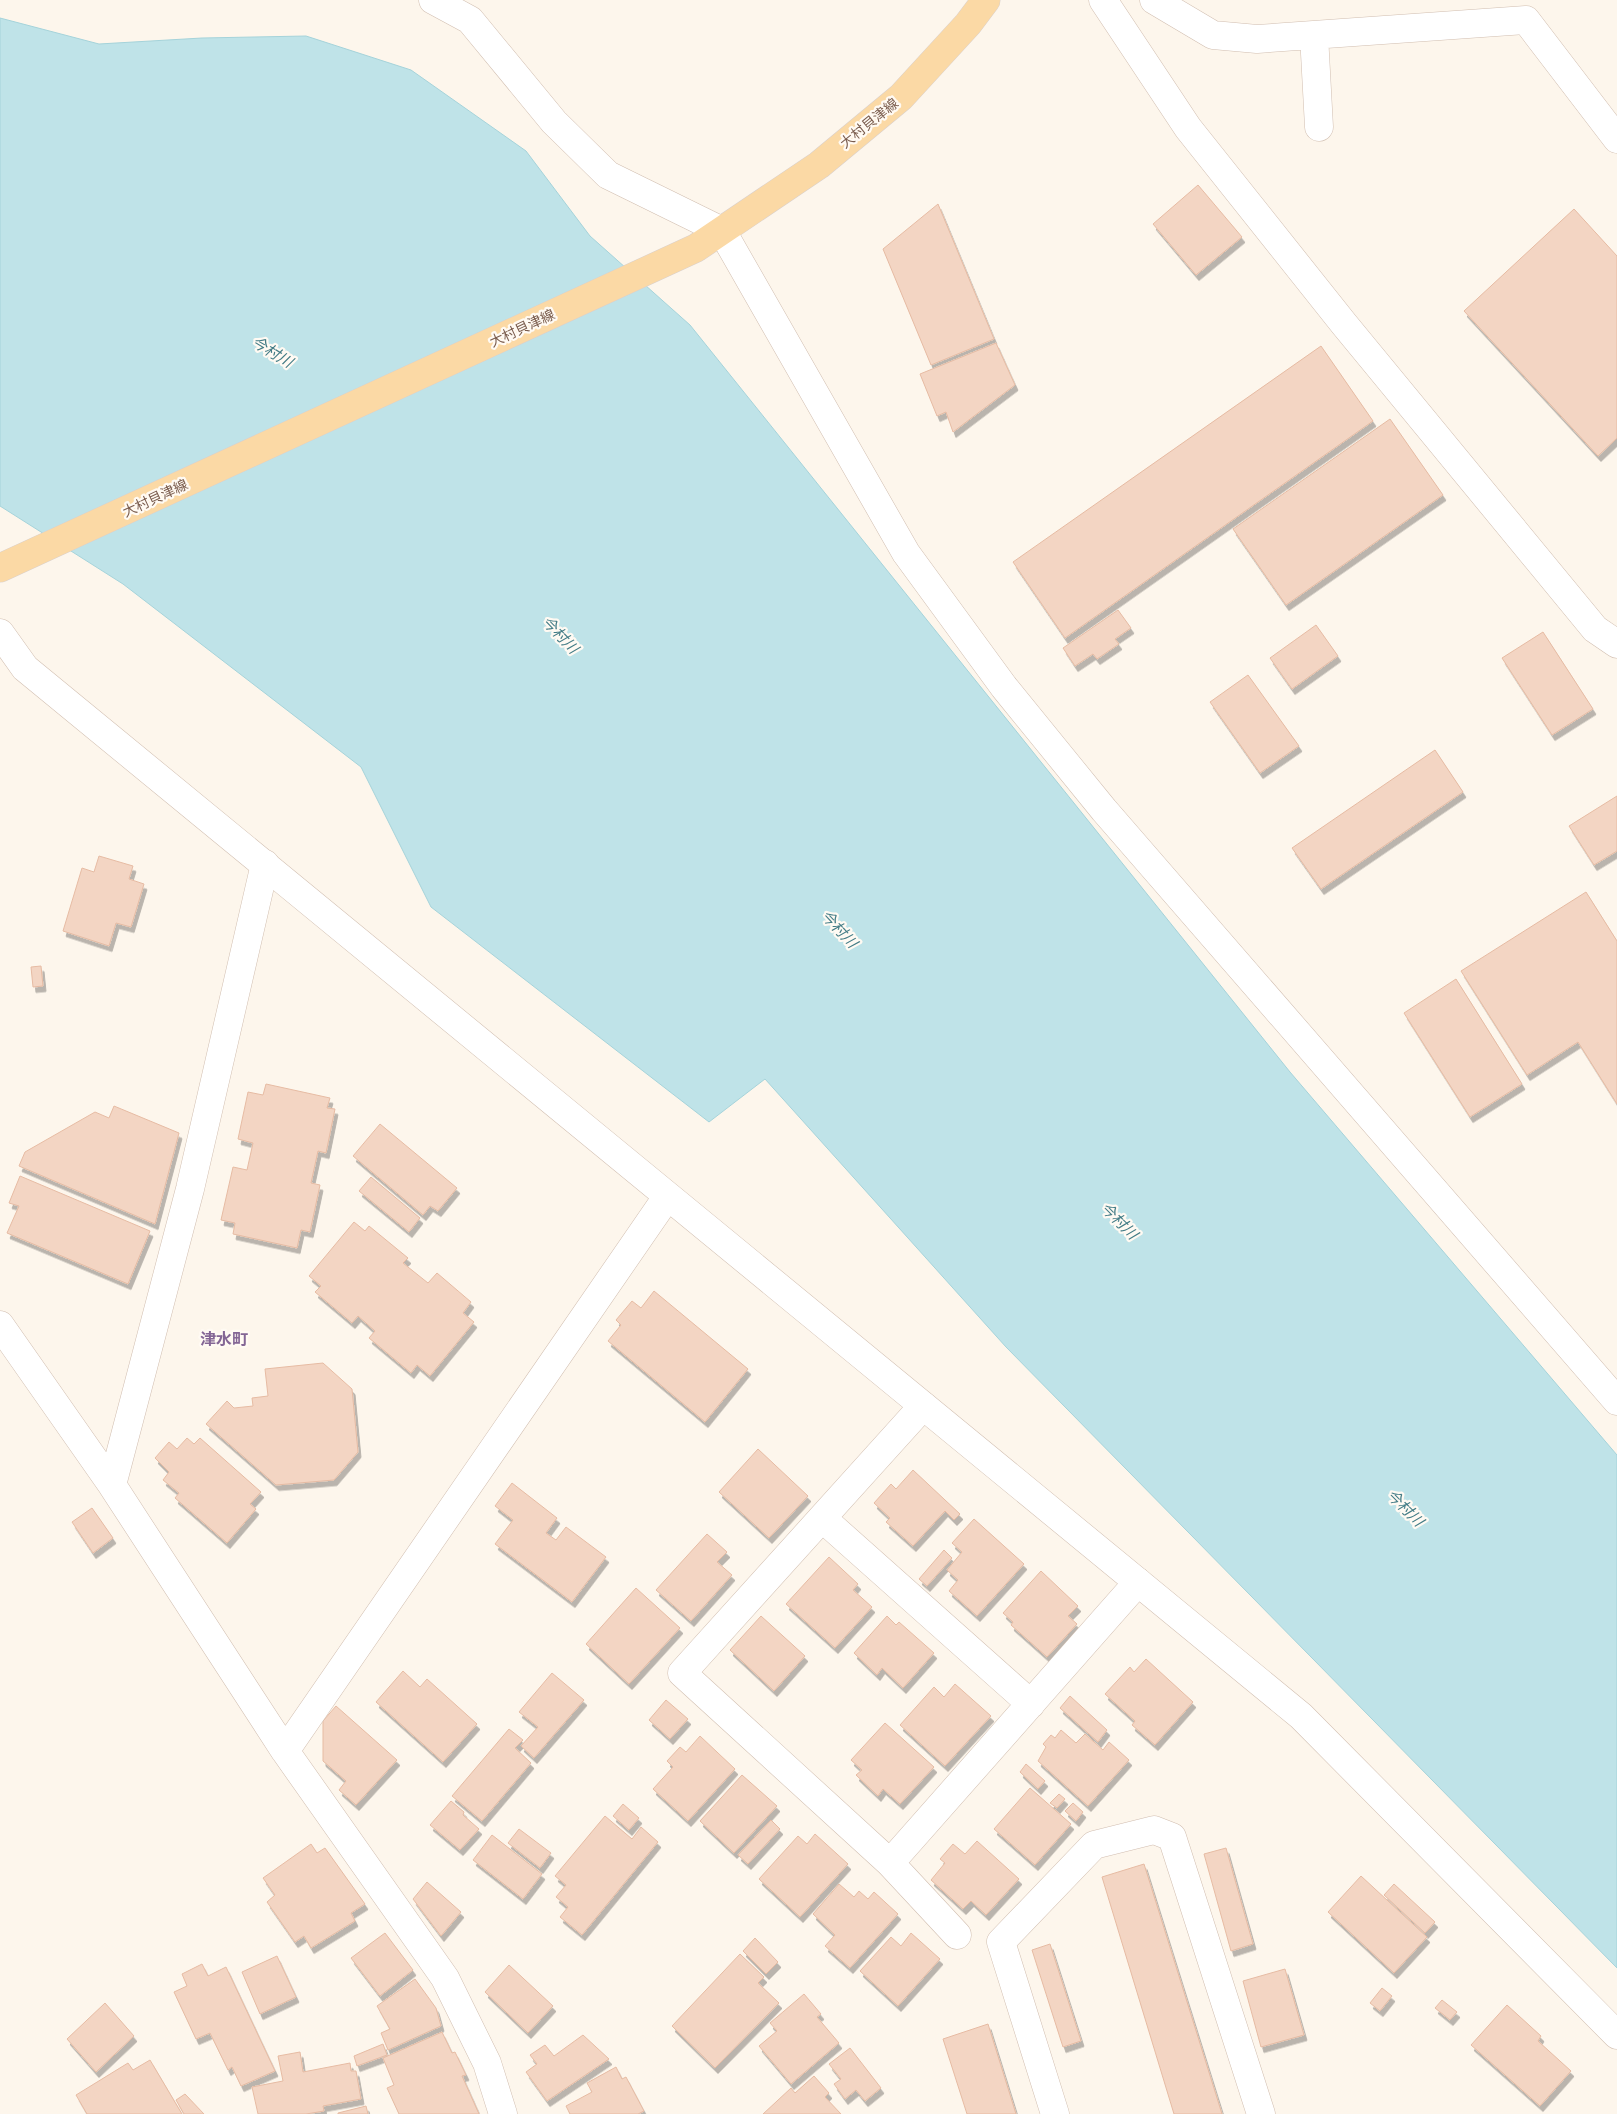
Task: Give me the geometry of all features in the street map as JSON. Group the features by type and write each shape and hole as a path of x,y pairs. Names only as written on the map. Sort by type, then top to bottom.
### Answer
{"main road":[{"name":"大村貝津線","path":"4,567 696,248 818,164 901,97 968,24 986,0"}],"street":[{"path":"433,0 470,20 554,122 608,175 722,231 906,553 1004,686 1110,817 1617,1402"},
{"path":"1103,0 1188,128 1326,302 1595,629 1617,644"},
{"path":"1154,0 1213,35 1257,39 1526,20 1617,139"},
{"path":"1314,35 1318,127"},
{"path":"0,633 25,668 1301,1716 1617,2035"},
{"path":"112,1485 190,1189 265,864"},
{"path":"285,1751 667,1197"},
{"path":"0,1325 112,1485 285,1751 445,1978 487,2063 503,2114"},
{"path":"923,1406 682,1673 890,1863 957,1935"},
{"path":"822,1518 1031,1704"},
{"path":"890,1863 1138,1582"},
{"path":"1055,2114 1001,1942 1094,1845 1154,1830 1172,1837 1261,2114"}],"water":[{"name":"今村川","path":"0,18 99,44 202,38 306,36 411,70 526,151 590,236 690,325 1290,1072 1617,1455 1617,1968 1006,1347 765,1079 709,1122 431,907 361,767 123,584 0,506"}],"building":[{"path":"1198,185 1242,237 1196,275 1153,224"},
{"path":"938,204 994,339 931,365 883,249"},
{"path":"1574,209 1617,256 1617,438 1598,456 1464,311"},
{"path":"996,343 1015,385 953,432 946,412 937,416 920,374"},
{"path":"1321,346 1373,421 1065,638 1013,562"},
{"path":"1390,419 1443,495 1286,605 1233,529"},
{"path":"1118,610 1131,628 1115,639 1119,644 1097,659 1093,654 1075,666 1063,648"},
{"path":"1316,625 1338,656 1292,689 1270,658"},
{"path":"1543,632 1593,709 1552,735 1502,658"},
{"path":"1248,675 1299,746 1260,773 1210,702"},
{"path":"1435,750 1463,792 1321,889 1292,848"},
{"path":"1617,796 1617,851 1594,865 1569,826"},
{"path":"99,856 133,866 129,879 144,884 131,927 116,923 109,946 63,931 82,868 94,872"},
{"path":"1586,892 1617,941 1617,1104 1578,1042 1527,1075 1461,971"},
{"path":"41,966 43,986 33,987 31,967"},
{"path":"1456,979 1522,1084 1470,1117 1404,1013"},
{"path":"266,1084 330,1098 327,1108 335,1109 326,1153 318,1151 311,1183 320,1185 310,1232 301,1230 297,1248 233,1234 235,1223 221,1220 233,1167 247,1170 253,1143 238,1139 248,1092 263,1095"},
{"path":"114,1106 179,1133 155,1224 19,1166 25,1152 95,1112 109,1118"},
{"path":"380,1124 457,1188 438,1211 430,1206 423,1215 353,1156"},
{"path":"20,1176 150,1231 128,1284 7,1233 19,1206 9,1203"},
{"path":"371,1177 420,1218 409,1232 359,1191"},
{"path":"354,1222 365,1231 369,1226 408,1258 403,1263 428,1283 437,1273 471,1302 463,1313 474,1322 430,1376 417,1365 411,1373 369,1338 375,1331 358,1316 352,1323 315,1292 321,1286 309,1276"},
{"path":"654,1291 748,1369 705,1422 608,1341 621,1325 616,1320 632,1301 641,1308"},
{"path":"323,1363 352,1389 358,1452 334,1480 276,1485 206,1424 227,1401 234,1408 253,1406 252,1398 268,1396 265,1369"},
{"path":"187,1438 194,1444 200,1438 261,1492 250,1504 256,1509 227,1543 175,1498 179,1493 163,1480 169,1472 155,1458 169,1442 177,1449"},
{"path":"758,1449 808,1496 769,1538 719,1492"},
{"path":"913,1470 960,1514 954,1520 945,1511 913,1546 886,1522 890,1518 874,1503 891,1484 896,1489"},
{"path":"512,1483 557,1518 546,1533 556,1540 566,1527 606,1557 572,1602 495,1544 513,1520 495,1506"},
{"path":"92,1508 113,1538 93,1553 72,1522"},
{"path":"974,1519 1024,1564 977,1616 949,1591 958,1580 947,1570 962,1552 952,1543"},
{"path":"707,1534 727,1552 717,1562 732,1575 691,1621 656,1590"},
{"path":"944,1550 952,1558 927,1586 919,1579"},
{"path":"829,1557 858,1584 853,1590 872,1607 835,1648 786,1604"},
{"path":"1041,1571 1078,1606 1068,1616 1077,1624 1047,1657 1011,1625 1013,1622 1003,1613"},
{"path":"636,1588 680,1628 629,1684 586,1644"},
{"path":"761,1616 805,1656 774,1691 730,1650"},
{"path":"887,1616 896,1625 899,1622 934,1653 903,1688 882,1668 877,1675 854,1653"},
{"path":"1146,1659 1193,1702 1155,1745 1132,1725 1135,1721 1105,1694 1130,1667 1134,1672"},
{"path":"403,1671 420,1687 427,1679 477,1724 443,1762 376,1702"},
{"path":"552,1673 584,1700 534,1758 521,1746 538,1727 519,1712"},
{"path":"955,1684 991,1716 945,1766 900,1725 934,1687 944,1697"},
{"path":"1070,1696 1107,1730 1098,1742 1060,1708"},
{"path":"666,1700 688,1719 670,1739 649,1720"},
{"path":"336,1706 397,1760 356,1805 339,1790 346,1781 323,1761 323,1721"},
{"path":"885,1723 934,1767 900,1804 883,1789 878,1796 856,1775 862,1770 851,1760"},
{"path":"509,1729 523,1740 515,1748 531,1763 482,1821 452,1796"},
{"path":"1061,1730 1076,1743 1085,1734 1103,1750 1109,1742 1129,1760 1088,1806 1038,1761 1046,1747 1043,1744 1051,1735 1055,1738"},
{"path":"700,1736 735,1769 688,1821 653,1789 673,1767 667,1761 680,1747 686,1752"},
{"path":"1026,1764 1045,1781 1038,1789 1020,1772"},
{"path":"742,1775 777,1806 734,1853 700,1821"},
{"path":"1030,1788 1071,1824 1035,1865 994,1829"},
{"path":"1059,1794 1065,1799 1057,1808 1050,1803"},
{"path":"451,1801 479,1829 460,1850 430,1825"},
{"path":"1073,1803 1083,1812 1076,1821 1065,1811"},
{"path":"623,1804 639,1818 629,1830 613,1816"},
{"path":"605,1816 632,1839 641,1827 658,1842 582,1935 560,1917 568,1907 556,1897 566,1885 555,1876"},
{"path":"771,1820 780,1829 748,1864 738,1855"},
{"path":"519,1829 551,1853 540,1868 508,1843"},
{"path":"815,1834 848,1864 800,1917 759,1879 798,1836 807,1844"},
{"path":"492,1835 542,1874 523,1899 473,1860"},
{"path":"977,1841 1019,1879 986,1915 971,1901 963,1909 931,1880 945,1863 940,1859 953,1844 965,1854"},
{"path":"311,1844 317,1853 325,1848 365,1904 351,1913 355,1921 311,1948 304,1936 295,1942 267,1902 275,1895 263,1878"},
{"path":"1226,1848 1253,1944 1231,1951 1204,1854"},
{"path":"1144,1864 1222,2114 1174,2114 1102,1877"},
{"path":"1361,1876 1427,1937 1394,1973 1328,1912"},
{"path":"427,1882 461,1912 441,1936 413,1899"},
{"path":"839,1884 854,1897 859,1891 868,1899 874,1892 898,1914 850,1968 825,1946 835,1935 813,1914"},
{"path":"1394,1884 1435,1922 1425,1933 1384,1895"},
{"path":"385,1933 413,1970 380,1996 351,1958"},
{"path":"911,1933 940,1959 898,2006 860,1971 891,1937 901,1946"},
{"path":"755,1938 778,1962 766,1974 743,1951"},
{"path":"1050,1944 1081,2041 1063,2047 1032,1950"},
{"path":"740,1954 764,1977 758,1983 779,2003 715,2068 672,2026"},
{"path":"277,1956 296,1997 260,2014 242,1972"},
{"path":"202,1964 208,1976 226,1967 275,2071 241,2086 232,2067 228,2070 210,2033 196,2039 174,1992 187,1986 182,1974"},
{"path":"509,1965 553,2006 528,2033 485,1992"},
{"path":"1285,1969 1304,2035 1261,2047 1243,1981"},
{"path":"415,1979 436,2008 441,2026 388,2050 381,2033 390,2029 377,2006"},
{"path":"1382,1988 1392,1996 1380,2011 1370,2003"},
{"path":"804,1994 821,2014 817,2017 839,2043 791,2084 759,2046 777,2031 770,2023"},
{"path":"1442,2000 1457,2012 1450,2020 1435,2008"},
{"path":"105,2003 134,2036 96,2072 67,2039"},
{"path":"1507,2005 1541,2036 1538,2041 1571,2071 1540,2106 1471,2045"},
{"path":"988,2024 1016,2114 967,2114 943,2039"},
{"path":"442,2032 452,2053 455,2052 466,2075 462,2076 479,2114 399,2114 387,2088 394,2085 383,2058"},
{"path":"583,2035 609,2059 547,2101 526,2072 537,2064 530,2055 545,2045 554,2056"},
{"path":"383,2044 387,2055 357,2066 354,2056"},
{"path":"850,2048 881,2088 865,2101 856,2090 845,2099 834,2084 841,2079 829,2064"},
{"path":"300,2052 303,2072 350,2063 351,2071 356,2071 361,2099 323,2106 324,2111 306,2114 258,2114 252,2087 283,2081 278,2056"},
{"path":"150,2060 182,2114 87,2114 76,2095 128,2063 133,2070"},
{"path":"616,2067 622,2079 626,2077 644,2111 638,2114 570,2114 566,2106 592,2092 587,2083"},
{"path":"814,2076 829,2093 825,2097 841,2114 763,2114 791,2088 795,2093"},
{"path":"185,2094 204,2114 184,2114 176,2100"},
{"path":"366,2106 368,2114 338,2114 338,2113"}],"district":[{"name":"津水町","path":"224,1339"}]}
